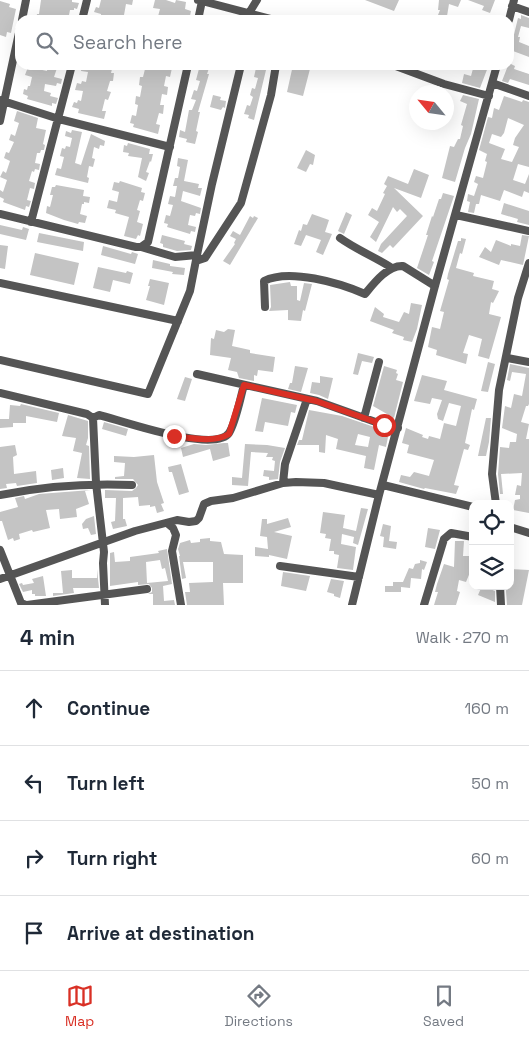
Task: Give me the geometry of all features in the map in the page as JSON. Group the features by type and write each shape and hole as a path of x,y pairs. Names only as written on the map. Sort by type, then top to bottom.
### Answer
{"street":[{"path":"23,15 26,0"},
{"path":"83,15 87,0"},
{"path":"198,15 200,0 248,15"},
{"path":"251,15 256,0"},
{"path":"513,3 529,12"},
{"path":"0,122 2,101 15,48"},
{"path":"31,222 71,70"},
{"path":"140,247 148,242 187,70"},
{"path":"0,360 148,394 190,291 212,184 240,70"},
{"path":"0,214 175,256 205,258 241,203 271,95 275,70"},
{"path":"406,70 444,84 489,96"},
{"path":"352,605 435,286 496,70"},
{"path":"492,83 529,96"},
{"path":"2,101 59,119 170,147"},
{"path":"456,215 529,231"},
{"path":"340,238 358,251 372,255 392,268"},
{"path":"495,500 492,474 499,390 518,298 529,263"},
{"path":"265,307 264,281 269,278 310,277 352,288 365,294 377,280 392,268 403,266 435,286"},
{"path":"0,283 178,321"},
{"path":"507,358 529,362"},
{"path":"364,418 379,362"},
{"path":"197,374 307,399 398,428"},
{"path":"92,418 100,415 174,436 202,439 224,437 229,434 244,385"},
{"path":"0,393 87,414 92,418 96,484 104,552 105,605"},
{"path":"283,483 285,464 307,399"},
{"path":"0,579 102,542 176,520 196,521 204,504 211,501 233,498 283,483 324,482 380,495"},
{"path":"0,495 65,485 132,485"},
{"path":"383,485 469,506"},
{"path":"166,523 173,528 176,535 172,551 181,605"},
{"path":"514,527 529,533"},
{"path":"424,605 444,539 451,533 469,536"},
{"path":"0,550 23,604 147,589"},
{"path":"280,566 359,577"},
{"path":"500,590 501,605"}],"building":[{"path":"41,0 72,0 72,2 79,3 77,9 70,10 69,15 37,15 39,14"},
{"path":"101,0 133,0 132,5 126,4 124,15 101,15 94,12 96,7 99,8"},
{"path":"155,0 166,0 175,3 176,0 186,2 185,9 191,11 190,15 158,15 160,9 153,8"},
{"path":"365,0 399,0 394,11"},
{"path":"439,0 461,0 458,7 449,4 447,15 438,15 440,10 438,10"},
{"path":"468,0 495,0 490,13 482,10 484,6"},
{"path":"0,1 10,4 9,7 16,9 11,33 7,32 6,37 0,35"},
{"path":"521,15 529,18 529,28 521,26 518,37 520,37 519,42 529,46 529,57 514,51 514,35 518,18 521,19"},
{"path":"514,69 529,74 529,85 510,79 508,83 502,81 506,70"},
{"path":"27,70 56,70 54,77 62,79 61,84 57,83 56,86 45,84 44,91 51,93 50,96 58,98 56,104 52,103 52,106 27,99 28,96 23,94 24,89 27,90 28,86 30,86 32,77 25,75"},
{"path":"112,70 111,73 114,73 113,81 110,81 107,91 111,92 108,100 105,99 102,111 106,111 104,119 78,113 79,109 72,107 74,102 81,101 83,91 75,90 77,83 86,82 88,72 81,71"},
{"path":"145,70 172,70 170,77 166,76 164,86 168,87 167,95 162,94 160,105 164,105 163,114 159,113 156,124 160,125 158,134 133,127 134,124 130,123 132,115 136,116 138,105 135,104 136,96 140,97 142,86 139,85 140,77 143,77"},
{"path":"199,70 208,70 207,74 209,74 198,112 200,112 195,144 186,142 187,139 179,137 180,130 185,132 189,110 192,110 196,100 191,99 194,90 197,91 200,81 196,80"},
{"path":"256,70 266,70 254,120 248,118 249,115 244,114 247,105 250,106 253,97 250,95 252,88 255,89 258,78 254,77"},
{"path":"292,70 310,70 303,96 287,92"},
{"path":"473,70 487,70 480,88 462,83 464,74 471,76"},
{"path":"213,95 221,97 220,100 226,101 225,108 223,107 221,110 210,107"},
{"path":"463,95 479,99 471,134 455,182 442,178 450,146 454,147 458,139 460,139 463,126 461,125 467,104 460,101"},
{"path":"504,96 522,102 523,100 529,102 529,167 518,164 513,180 525,184 529,174 529,193 524,191 522,197 504,190 500,201 481,195 474,213 468,212 470,202 467,201 468,194 474,196 478,184 474,182 476,176 483,178 487,162 485,161 487,154 479,150 488,117 492,118 494,108 499,110","holes":["508,118 524,125 515,138 513,145 519,147 512,162 501,159 505,149 489,143 492,134 501,137"]},
{"path":"17,111 38,118 36,128 46,130 43,144 45,145 44,150 37,153 35,163 40,164 39,170 35,169 34,172 32,171 29,181 35,183 34,189 30,188 27,200 31,201 29,207 26,206 25,210 3,202 4,199 0,197 0,190 3,192 7,180 0,177 3,171 6,173 10,161 4,158 6,152 9,153 14,142 9,140 11,134 15,136 19,123 14,121"},
{"path":"72,130 82,132 75,163 81,165 91,134 105,141 104,146 100,145 99,149 94,147 92,158 95,159 93,167 89,166 88,183 55,175 57,168 61,169 64,157 60,156 62,148 70,147 72,138 65,136 66,131 71,133"},
{"path":"128,143 150,149 149,154 153,154 146,172 149,173 146,181 138,177 142,158 128,156 129,153 123,152 124,145 127,146"},
{"path":"306,150 315,155 313,165 310,164 306,172 297,168"},
{"path":"178,158 188,160 184,181 199,184 198,188 202,188 200,196 183,191 181,201 201,208 200,214 190,215 188,225 196,227 195,232 191,231 190,234 167,227 168,224 164,223 166,215 170,216 173,205 168,204 170,196 175,197 177,186 173,186 175,178 178,178 180,167 177,166"},
{"path":"414,169 429,175 421,198 394,188 423,216 393,248 390,245 382,253 378,251 381,244 407,216 400,209 397,212 393,207 376,242 370,237 379,222 368,215 372,208 377,211 385,194 383,193 387,186 384,184 388,176 408,184"},
{"path":"120,181 142,188 141,192 145,193 143,201 140,200 137,210 140,211 137,222 143,224 140,236 138,235 136,239 124,236 129,217 115,213 116,210 107,208 109,200 117,202 119,192 112,190 114,182 119,183"},
{"path":"56,185 84,190 83,196 90,197 89,203 84,202 82,204 80,214 87,216 85,223 79,222 78,224 46,213 47,206 50,207 53,195 50,195 52,187"},
{"path":"443,193 454,196 429,275 417,268 432,216"},
{"path":"504,203 529,211 529,225 517,222 518,219 501,214"},
{"path":"346,212 352,215 344,234 338,231"},
{"path":"312,214 329,220 325,232 332,234 323,255 316,252 321,240 306,235 301,246 294,244 299,230 301,231 303,224 307,225"},
{"path":"250,216 258,218 230,265 223,261 235,244 236,239 230,236 233,231 240,235"},
{"path":"0,225 22,230 23,227 29,229 26,240 0,234"},
{"path":"39,233 84,242 83,251 37,242"},
{"path":"162,235 185,241 184,244 192,246 191,250 177,251 163,247 163,244 160,243"},
{"path":"522,235 529,236 523,265 501,260 499,265 479,257 485,247 491,252 496,240 511,246 511,244 520,246"},
{"path":"461,238 466,239 456,268 474,273 473,276 494,281 492,289 499,291 493,303 491,302 489,314 501,317 489,359 478,356 482,339 469,335 463,353 468,354 466,364 436,355 437,350 428,347 432,327 440,329 444,312 440,311 449,280 447,279 448,274 458,241 461,241"},
{"path":"0,245 8,246 5,269 0,268"},
{"path":"103,246 131,254 132,252 138,254 135,264 101,255"},
{"path":"35,253 79,263 74,285 30,275"},
{"path":"153,260 170,264 170,266 185,268 184,275 172,274 173,272 152,268"},
{"path":"98,267 133,273 130,284 113,280 110,292 93,288"},
{"path":"150,279 169,283 164,305 146,300"},
{"path":"290,282 291,286 297,286 297,300 300,301 304,283 312,284 301,321 288,320 288,310 269,311 271,307 270,285"},
{"path":"411,303 422,305 412,342 403,340 404,337 392,333 394,330 370,321 375,307 384,314 383,317 399,322 404,312 409,314"},
{"path":"228,329 235,330 232,346 250,350 250,353 275,357 273,372 258,370 257,376 254,375 254,381 239,378 237,372 228,370 231,358 210,355 211,338 214,339 216,330 224,332"},
{"path":"358,353 374,357 372,363 362,361 358,375 353,374"},
{"path":"488,362 495,364 488,392 481,391"},
{"path":"510,364 529,368 529,404 526,406 521,422 529,424 526,439 529,439 529,513 514,510 515,500 520,499 520,495 515,495 517,485 521,486 522,473 501,474 503,494 500,494 498,474 500,447 509,448 510,442 516,442 517,434 502,428 505,406 511,408 514,394 522,396 526,374 512,372 510,381 507,380"},
{"path":"295,366 308,368 301,392 288,389 290,383 292,383"},
{"path":"384,366 397,370 396,380 403,382 394,418 373,406"},
{"path":"422,375 447,381 444,390 477,399 474,410 472,409 465,443 470,445 468,450 464,449 454,485 459,486 456,494 424,489 399,482 401,475 410,477 414,472 429,476 434,460 407,453 409,445 402,443 406,428 428,439 429,436 440,439 444,423 456,426 461,406 449,403 443,421 438,419 437,414 442,400 432,398 430,404 414,401"},
{"path":"320,376 333,378 328,399 310,393 312,382 320,383"},
{"path":"185,377 192,379 185,401 177,399"},
{"path":"262,398 297,405 295,413 291,412 288,426 265,422 263,432 255,431"},
{"path":"21,404 59,413 57,422 26,416 26,423 13,423 13,427 0,428 0,419 9,419 10,405 20,406"},
{"path":"309,410 342,416 389,432 386,447 379,445 374,470 364,468 366,456 336,449 338,439 326,435 325,453 319,452 319,445 297,445 299,440 302,440","holes":["358,434 370,437 368,447 355,445"]},
{"path":"68,415 88,421 86,445 89,446 90,479 77,478 82,453 73,451 76,438 62,436"},
{"path":"486,418 491,418 489,442 486,456 478,456"},
{"path":"104,422 128,429 126,436 102,429"},
{"path":"228,443 230,456 213,461 210,449 183,457 181,448 194,444"},
{"path":"245,444 285,448 280,462 278,479 269,480 269,477 263,476 264,470 274,471 275,461 272,460 273,457 266,457 268,453 251,452 248,486 232,485 232,477 242,478"},
{"path":"15,445 17,455 13,457 14,474 36,471 37,483 17,486 16,483 6,484 7,488 0,489 0,447"},
{"path":"154,455 157,482 164,503 161,504 164,511 157,513 155,506 139,506 138,497 123,498 123,519 125,519 127,526 113,529 111,522 115,521 116,498 105,498 105,490 132,491 138,485 133,479 115,479 115,477 124,476 125,463 114,462 114,456"},
{"path":"181,464 189,492 179,495 172,472 169,472 168,467"},
{"path":"63,468 64,478 52,480 51,470"},
{"path":"91,490 85,491 89,504 76,509 77,517 60,519 59,509 46,510 50,528 33,532 32,530 19,534 20,539 14,541 13,538 8,540 2,521 0,521 0,512 18,507 15,498 24,496 25,499 39,494"},
{"path":"361,508 368,509 358,545 353,543 354,537 342,534 341,544 356,547 353,570 337,568 339,555 334,554 334,551 329,551 331,539 325,538 326,534 320,533 323,512 345,515 343,528 356,531"},
{"path":"94,516 96,534 91,535 88,528 83,529 82,524 86,519"},
{"path":"288,518 291,527 274,532 292,536 287,559 269,555 269,557 255,556 255,547 268,549 267,537 260,536 262,519 267,519 267,524"},
{"path":"383,524 391,526 389,541 397,542 396,549 383,547 384,537 380,536"},
{"path":"428,528 440,530 435,549 425,547"},
{"path":"210,538 210,541 221,542 224,554 243,555 243,583 223,583 224,605 187,605 185,592 190,592 189,583 213,582 213,562 183,562 186,578 182,579 178,549 180,543 190,540 191,543 200,542 200,539"},
{"path":"455,541 464,541 463,556 469,556 469,575 466,582 459,580 457,591 460,592 456,605 434,605 438,592 435,592 444,564 454,567"},
{"path":"167,549 172,584 163,586 164,601 174,600 175,605 153,605 153,594 148,594 152,592 149,584 138,585 138,582 110,586 110,553 114,552 115,562 130,561 130,557 159,553 158,551","holes":["160,560 162,569 165,568 168,581 147,583 146,562"]},
{"path":"420,560 427,562 424,570 422,569 421,579 411,578 410,588 401,587 401,592 385,592 385,586 393,586 393,582 403,582 409,568 413,569 415,564 420,563"},
{"path":"97,569 99,588 73,588 74,593 53,596 53,593 63,593 61,571 72,570 72,578 97,578"},
{"path":"514,569 529,570 522,605 507,605 506,591 514,590"},
{"path":"283,572 310,576 306,591 281,586"},
{"path":"43,576 46,596 35,596 35,594 32,594 32,590 23,592 19,584 34,583 32,579"},
{"path":"331,579 344,581 340,598 327,592"},
{"path":"480,590 495,591 495,602 478,595"}],"route":[{"path":"174,436 202,439 224,437 229,434 244,385 316,401 384,425"}]}
